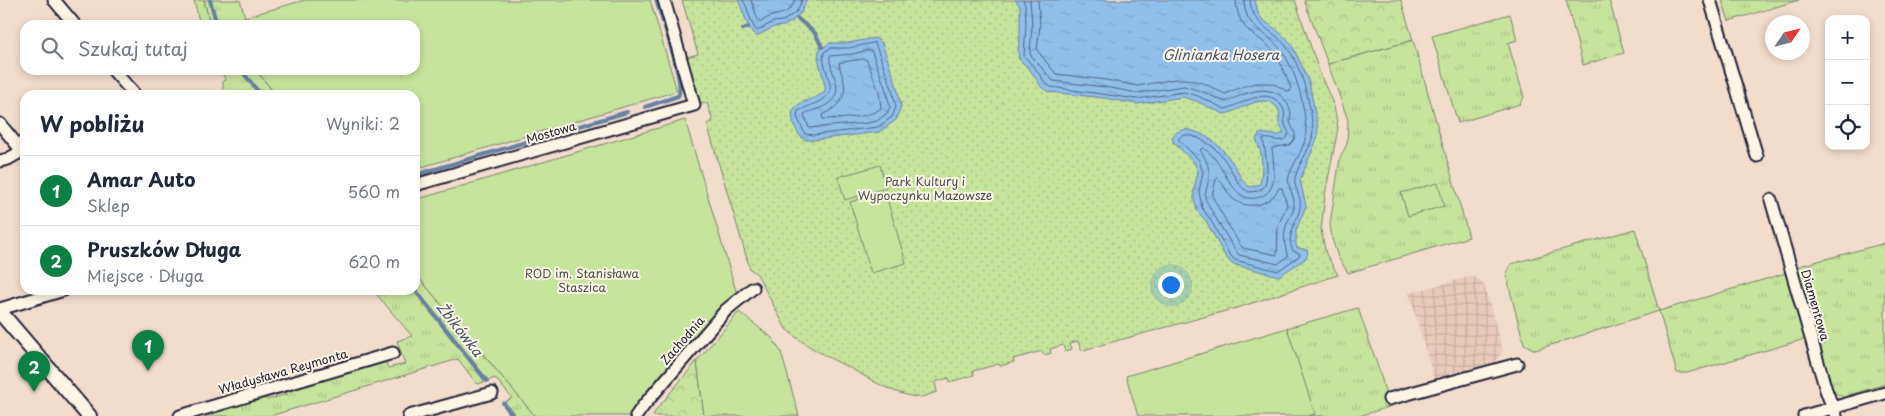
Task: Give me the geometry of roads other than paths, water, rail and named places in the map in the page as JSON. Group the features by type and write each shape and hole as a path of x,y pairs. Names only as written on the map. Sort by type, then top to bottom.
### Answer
{"street":[{"path":"54,0 71,20"},
{"name":"Mostowa","path":"420,184 694,105 664,0"},
{"path":"1710,0 1757,156"},
{"path":"117,75 131,90"},
{"path":"0,124 20,147"},
{"path":"0,161 20,154"},
{"name":"Diamentowa","path":"1772,200 1826,390 1834,412"},
{"name":"Zachodnia","path":"636,416 726,310 753,288"},
{"path":"48,295 0,310 89,416"},
{"name":"Władysława Reymonta","path":"180,416 393,353"},
{"path":"1389,398 1517,364"},
{"path":"409,416 492,393"},
{"path":"1804,416 1834,412 1885,393"}],"water":[{"path":"738,0 807,0 800,14 791,22 784,26 774,27 757,36 748,26"},
{"name":"Glinianka Hosera","path":"1015,0 1255,0 1258,13 1262,19 1290,42 1295,51 1309,82 1318,128 1317,139 1300,180 1306,206 1296,230 1296,247 1307,250 1308,253 1305,259 1279,276 1232,264 1225,256 1206,221 1197,211 1194,189 1198,172 1194,162 1174,143 1172,137 1181,130 1193,131 1206,136 1226,153 1247,185 1250,187 1260,184 1262,161 1256,139 1259,134 1278,135 1284,133 1279,124 1279,111 1274,104 1268,101 1261,101 1224,114 1183,97 1137,104 1049,92 1042,88 1031,71 1019,59 1020,6"},
{"path":"875,38 882,43 897,87 901,106 896,120 879,132 814,140 803,139 796,128 792,115 794,109 801,103 825,91 818,55 819,50 830,43 848,43"}],"waterway":[{"name":"Żbikówka","path":"210,0 216,20"},
{"path":"645,107 678,96 680,90 676,65 656,0"},
{"path":"797,18 815,33 822,47"},
{"path":"743,29 748,27"},
{"name":"Żbikówka","path":"245,75 257,90"},
{"path":"420,174 627,112"},
{"name":"Żbikówka","path":"419,295 487,381"},
{"name":"Żbikówka","path":"503,403 513,416"}],"place":[{"name":"Amar Auto","path":"148,371"},
{"name":"Pruszków Długa","path":"34,392"}],"park label":[{"name":"Park Kultury i Wypoczynku Mazowsze","path":"925,188"},
{"name":"ROD im. Stanisława Staszica","path":"582,280"}]}
